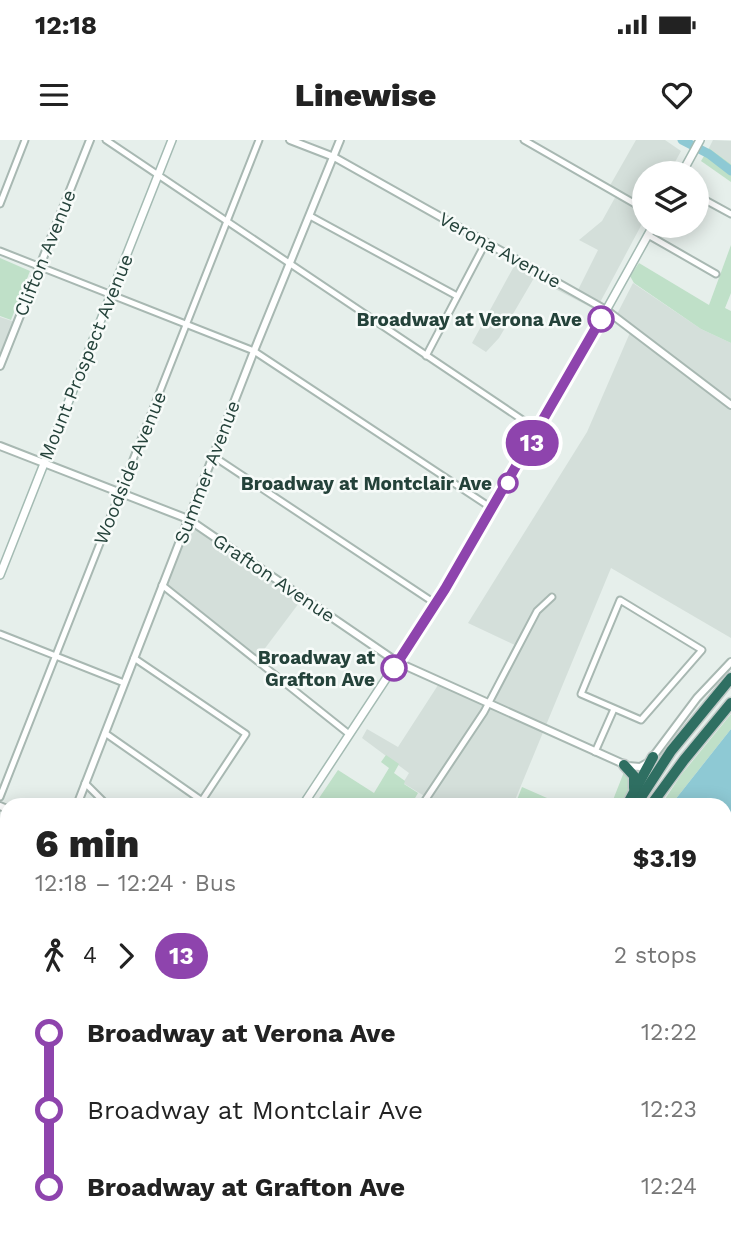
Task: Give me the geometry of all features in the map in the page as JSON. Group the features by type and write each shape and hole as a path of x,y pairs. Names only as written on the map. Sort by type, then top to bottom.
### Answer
{"highway":[{"path":"641,798 677,743 731,678"},
{"path":"656,798 731,703"},
{"path":"630,798 653,757"},
{"path":"624,765 634,776 633,793"}],"main road":[{"name":"Mount Prospect Avenue","path":"0,575 172,140"},
{"path":"689,161 698,144"},
{"path":"308,798 436,604 539,431 646,238"}],"street":[{"path":"0,204 25,140"},
{"name":"Clifton Avenue","path":"0,366 90,140"},
{"path":"106,140 539,431"},
{"name":"Woodside Avenue","path":"0,797 259,140"},
{"name":"Verona Avenue","path":"290,140 334,158 606,310 731,405"},
{"name":"Summer Avenue","path":"80,798 254,351 340,140"},
{"path":"524,140 632,202"},
{"path":"709,202 731,214"},
{"path":"310,216 457,296"},
{"path":"653,238 716,274"},
{"path":"426,356 486,242"},
{"path":"0,251 254,351 492,509"},
{"name":"Grafton Avenue","path":"0,446 188,519 397,662 624,765"},
{"path":"213,456 436,604"},
{"path":"162,585 349,734"},
{"path":"427,798 488,704 537,611 552,597"},
{"path":"620,600 702,650 641,720 614,709 582,694 620,600"},
{"path":"0,634 124,683"},
{"path":"134,658 246,734 204,798"},
{"path":"624,765 640,767 653,757 697,698 731,662"},
{"path":"595,752 614,709"},
{"path":"105,733 194,798"},
{"path":"85,783 100,798"}],"shaded area":[{"path":"636,140 665,140 681,151 676,161 632,161 632,238 634,238 596,310 534,278 499,338 486,352 472,343 518,259 577,292 598,250 579,240 602,221 617,194 608,189"},
{"path":"713,140 731,141 731,164 709,148"},
{"path":"633,283 701,329 731,343 731,638 611,568 516,798 425,798 403,783 409,773 362,738 367,729 398,747 440,682 489,704 519,647 468,623 587,432 632,328 616,316"},
{"path":"0,317 15,322 0,361"},
{"path":"187,521 302,599 257,659 163,584"}],"green space":[{"path":"709,148 731,164 731,182 709,167 709,161 701,161"},
{"path":"731,245 731,293 725,308 731,311 731,343 701,329 634,283 630,276 639,263 709,305"},
{"path":"0,258 30,271 11,320 0,316"},
{"path":"731,714 731,729 677,798 666,798"},
{"path":"386,755 399,764 394,773 418,793 415,798 319,798 338,770 374,793 389,768 381,762"},
{"path":"624,772 630,775 627,798 614,798"},
{"path":"522,787 547,798 518,798"}],"water":[{"path":"731,729 731,798 677,798"}],"waterway":[{"path":"682,140 709,154 731,171"}],"bus line":[{"name":"13","path":"394,668 445,589 534,439 601,319"}],"place":[{"name":"Broadway at Verona Ave","path":"601,319"},
{"name":"Broadway at Montclair Ave","path":"508,483"},
{"name":"Broadway at Grafton Ave","path":"394,668"}]}
